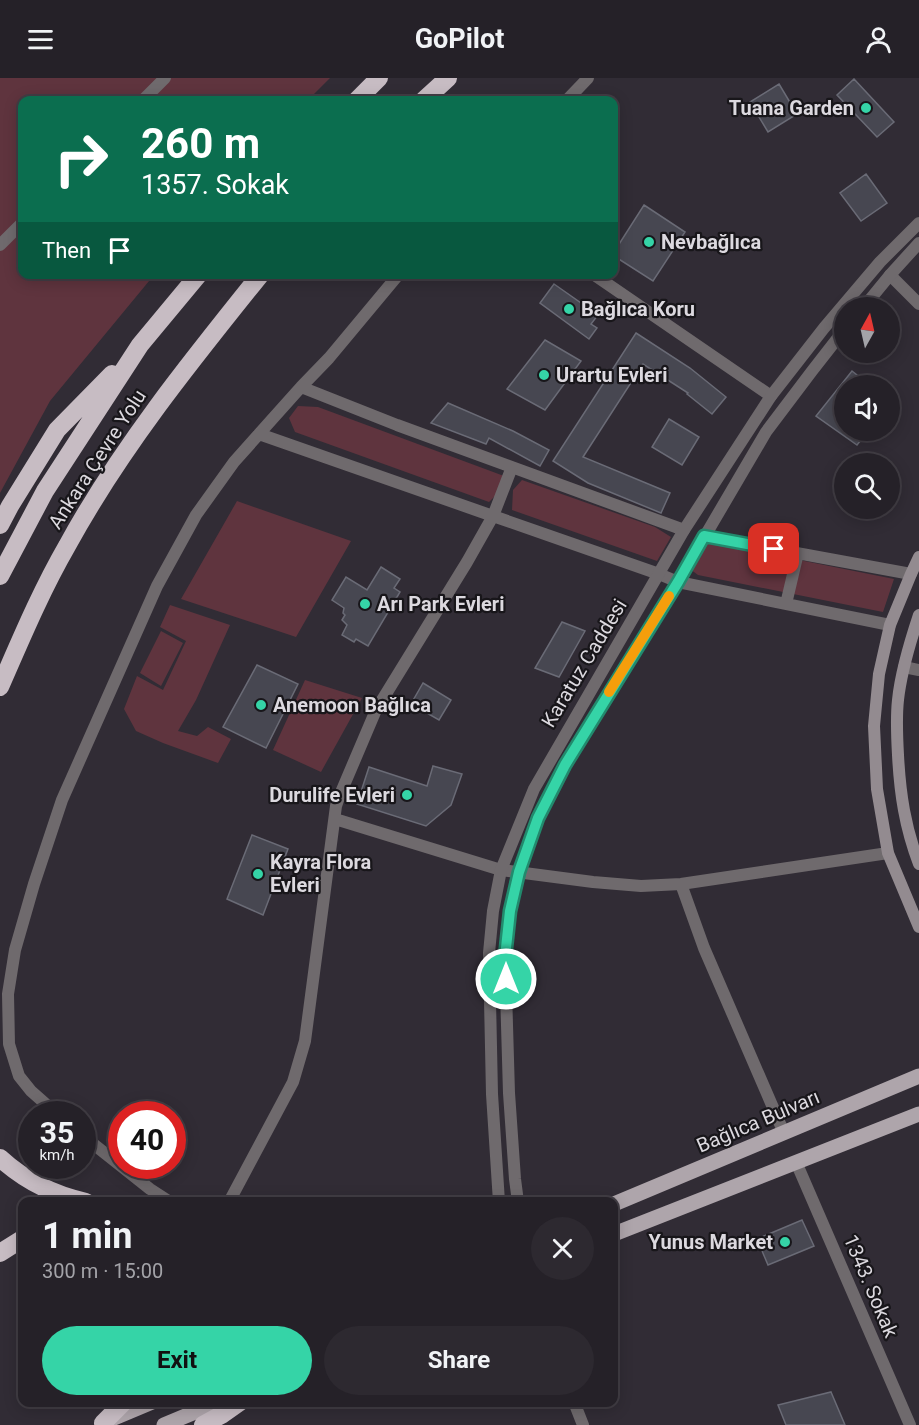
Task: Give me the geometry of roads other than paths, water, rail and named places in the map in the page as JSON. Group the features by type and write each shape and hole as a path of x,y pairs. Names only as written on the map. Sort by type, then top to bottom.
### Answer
{"highway":[{"path":"361,96 379,78"},
{"path":"428,96 448,78"},
{"name":"Ankara Çevre Yolu","path":"0,576 45,490 140,345 196,279"},
{"name":"Ankara Çevre Yolu","path":"0,687 66,546 98,493 147,420 257,279"},
{"path":"0,525 57,429 140,345"},
{"path":"0,1158 27,1178 55,1193 69,1197"},
{"path":"0,1253 18,1242"},
{"path":"100,1424 119,1407"},
{"path":"203,1425 233,1407"}],"main road":[{"path":"919,557 890,625 879,674 874,726 877,789 888,853 919,927"},
{"path":"919,615 904,667 897,712 900,788 904,815 919,864"},
{"name":"Bağlıca Bulvarı","path":"618,1202 919,1076"},
{"path":"618,1232 919,1114"},
{"path":"100,1424 140,1407"},
{"path":"164,1425 207,1407"}],"street":[{"path":"147,96 165,78"},
{"path":"571,96 588,78"},
{"name":"Karatuz Caddesi","path":"499,1197 492,1094 489,953 501,870 534,789 684,530 771,396 873,270 919,223"},
{"path":"0,245 18,227"},
{"path":"872,297 919,243"},
{"path":"890,274 919,304"},
{"path":"42,1101 19,1076 9,1044 8,994 15,950 62,800 157,586 196,515 234,462 329,358 395,279"},
{"path":"599,279 771,396"},
{"name":"Karatuz Caddesi","path":"517,1197 509,1093 505,957 510,911 519,872 538,818 556,781 678,582 766,432 834,342"},
{"path":"301,387 397,425 684,530"},
{"path":"259,434 678,582 890,625"},
{"path":"232,1197 293,1082 300,1062 305,1041 339,797 376,710 493,516 513,467"},
{"path":"704,536 911,574"},
{"path":"786,604 798,553"},
{"path":"904,667 919,670"},
{"path":"335,819 501,870 641,886 681,884 888,853"},
{"path":"681,884 704,948 784,1133"},
{"path":"96,1146 162,1197"},
{"name":"1343. Sokak","path":"796,1162 910,1425"},
{"path":"576,1407 584,1425"}],"place":[{"name":"Tuana Garden","path":"866,108"},
{"name":"Nevbağlıca","path":"649,242"},
{"name":"Bağlıca Koru","path":"569,309"},
{"name":"Urartu Evleri","path":"544,375"},
{"name":"Arı Park Evleri","path":"365,604"},
{"name":"Anemoon Bağlıca","path":"261,705"},
{"name":"Durulife Evleri","path":"407,795"},
{"name":"Kayra Flora Evleri","path":"258,874"},
{"name":"Yunus Market","path":"785,1242"}]}
